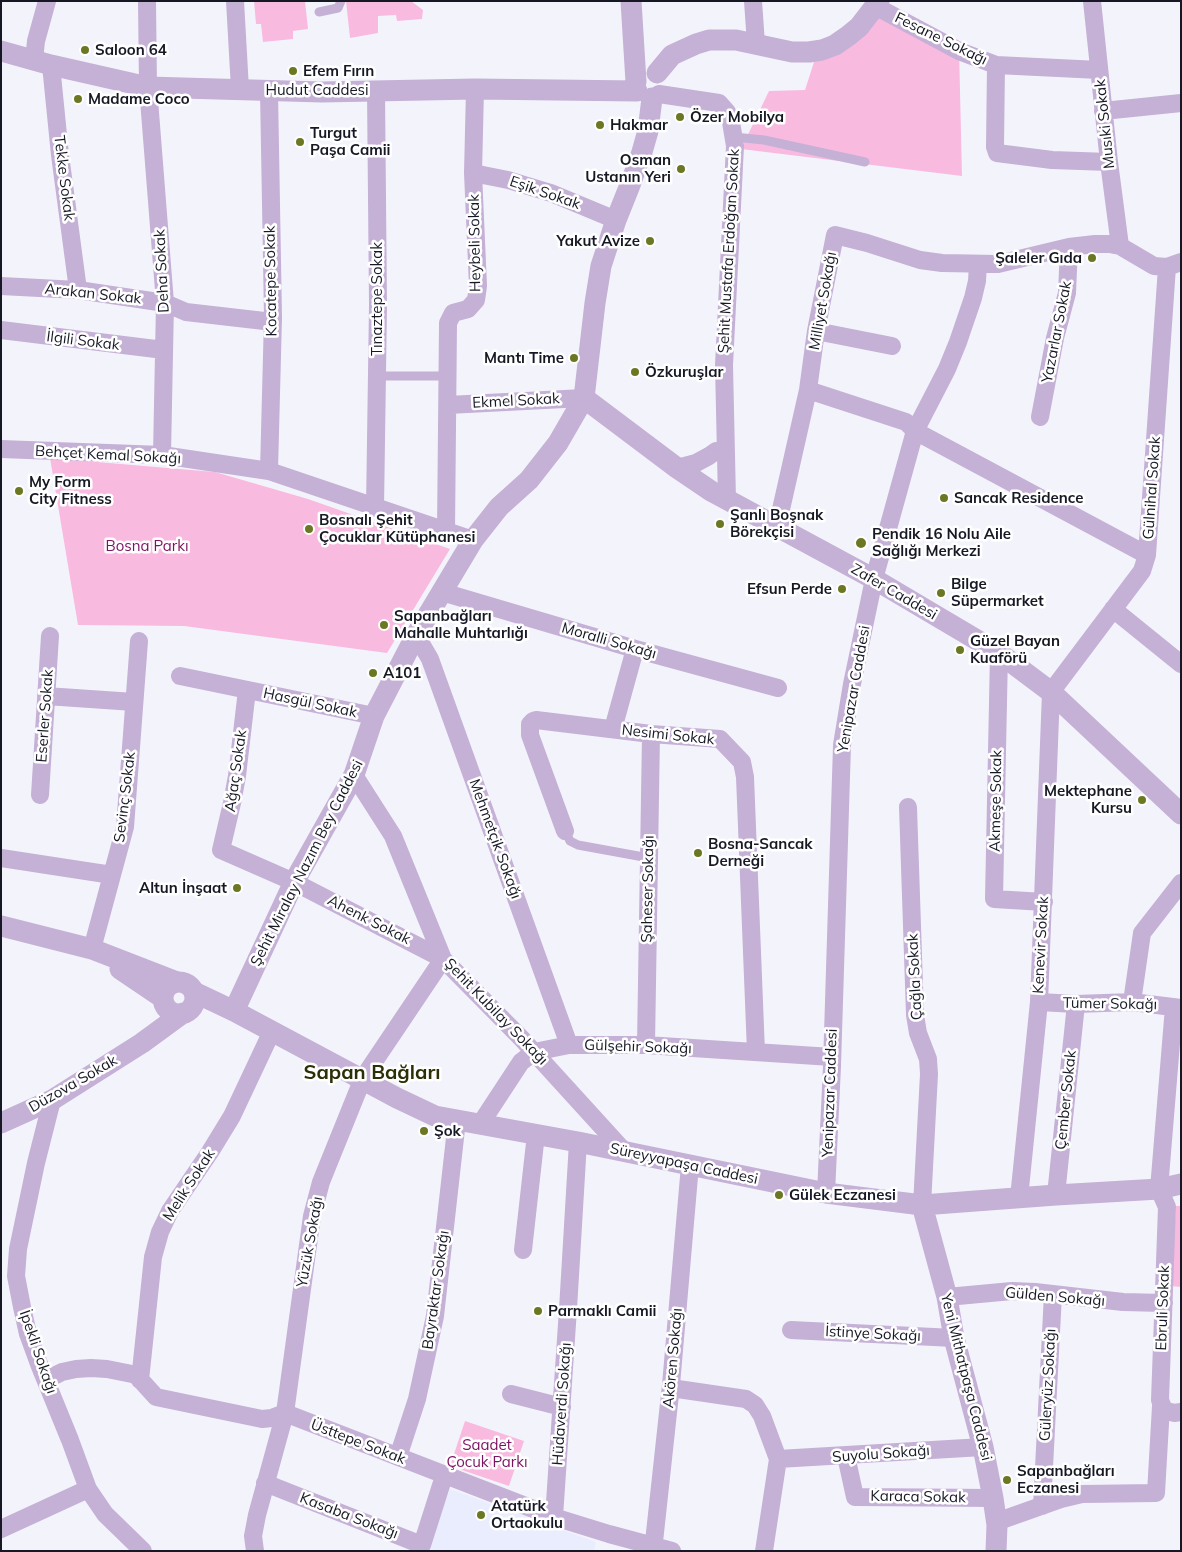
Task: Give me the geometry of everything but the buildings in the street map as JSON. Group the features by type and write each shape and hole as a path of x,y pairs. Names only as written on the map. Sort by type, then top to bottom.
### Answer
{"street":[{"name":"Tekke Sokak","path":"47,1 36,41 43,62 60,155 78,290"},
{"name":"Deha Sokak","path":"147,1 148,87 165,303 162,455"},
{"path":"235,1 240,89"},
{"path":"631,1 632,37 649,85"},
{"path":"753,1 756,44"},
{"name":"Musıki Sokak","path":"1092,1 1103,111 1120,246"},
{"path":"649,85 672,55 709,40 736,40 792,52 822,50 835,45 859,27 877,4"},
{"name":"Fesane Sokağı","path":"877,4 959,51 996,64 1099,70"},
{"name":"Hudut Caddesi","path":"1,51 148,87 322,92 649,85"},
{"path":"996,64 995,147 997,153 1052,160 1109,162"},
{"path":"649,85 718,104 726,112 732,129"},
{"name":"Şehit Miralay Nazım Bey Caddesi","path":"234,1011 294,882 354,775 374,716 416,635 473,540 499,507 529,480 558,443 584,398 600,266 648,131 649,85"},
{"name":"Heybeli Sokak","path":"446,532 448,323 453,313 468,309 476,300 478,286 473,173 475,88"},
{"name":"Kocatepe Sokak","path":"269,91 272,322 270,471"},
{"name":"Tınaztepe Sokak","path":"375,508 378,376 376,91"},
{"path":"1103,111 1181,103"},
{"name":"Şehit Mustafa Erdoğan Sokak","path":"722,497 716,451 714,346 726,144 732,129"},
{"name":"Şehit Mustafa Erdoğan Sokak","path":"722,497 724,366 735,146 732,129"},
{"name":"Eşik Sokak","path":"473,173 508,180 551,193 616,220"},
{"name":"Milliyet Sokağı","path":"777,527 808,390 816,331 835,235 920,260 942,263 998,264 1069,247 1095,244 1120,246 1154,266 1174,265"},
{"name":"Yazarlar Sokak","path":"1040,417 1055,338 1066,293 1069,272 1069,247"},
{"name":"Yenipazar Caddesi","path":"826,1193 842,746 852,684 874,580 915,431 947,369 958,342 973,298 978,264"},
{"name":"Gülnihal Sokak","path":"1051,692 1142,571 1148,555 1174,265"},
{"name":"Arakan Sokak","path":"1,286 78,290 165,303 186,312 272,322"},
{"name":"İlgili Sokak","path":"1,330 164,350"},
{"path":"816,331 892,346"},
{"path":"808,390 906,422 915,431 1148,555"},
{"name":"Zafer Caddesi","path":"584,398 677,468 722,497 874,580 999,653 1051,692 1181,814"},
{"name":"Ekmel Sokak","path":"448,404 584,398"},
{"name":"Behçet Kemal Sokağı","path":"1,449 162,455 270,471 473,540"},
{"path":"677,468 696,463 716,451"},
{"name":"Moralli Sokağı","path":"442,592 635,649 778,688"},
{"path":"1114,609 1181,664"},
{"name":"Mehmetçik Sokağı","path":"416,635 430,659 570,1045"},
{"name":"Eserler Sokak","path":"40,795 50,636"},
{"name":"Sevinç Sokak","path":"92,949 124,827 139,641"},
{"path":"613,729 635,649"},
{"name":"Akmeşe Sokak","path":"999,653 994,900 1044,902"},
{"name":"Hasgül Sokak","path":"180,676 374,716"},
{"name":"Ağaç Sokak","path":"221,850 237,776 246,690"},
{"name":"Kenevir Sokak","path":"1019,1198 1038,1002 1044,902 1051,692"},
{"path":"46,696 134,702"},
{"name":"Nesimi Sokak","path":"565,831 530,735 530,724 536,720 651,734 720,739 742,762 745,777 756,1052"},
{"name":"Şaheser Sokağı","path":"646,1045 651,734"},
{"name":"Şehit Kubilay Sokağı","path":"354,775 393,836 443,959 534,1052 624,1151"},
{"name":"Çağla Sokak","path":"908,807 915,1016 918,1033 928,1059 929,1074 922,1205"},
{"name":"Ahenk Sokak","path":"221,850 294,882 443,959"},
{"path":"1,858 112,875"},
{"path":"1132,1002 1142,933 1181,883"},
{"path":"1,926 92,949 179,1000 234,1011"},
{"name":"Yüzük Sokağı","path":"254,1551 253,1536 265,1483 285,1413 312,1216 321,1182 363,1078 443,959"},
{"name":"Düzova Sokak","path":"1,1123 52,1100 142,1043 179,1000"},
{"name":"Tümer Sokağı","path":"1038,1002 1076,1004 1132,1002 1178,1008"},
{"name":"Çember Sokak","path":"1056,1195 1076,1004"},
{"path":"1159,1189 1178,1008"},
{"name":"Süreyyapaşa Caddesi","path":"234,1011 363,1078 396,1098 435,1116 624,1151 826,1193 922,1205 1159,1189 1181,1184"},
{"name":"Melik Sokak","path":"140,1380 153,1257 160,1232 170,1211 232,1116 272,1031"},
{"name":"Gülşehir Sokağı","path":"534,1052 570,1045 646,1045 832,1056"},
{"path":"481,1123 521,1062 534,1052"},
{"name":"İpekli Sokağı","path":"52,1100 22,1225 16,1276 28,1334 88,1489 105,1514 143,1551"},
{"name":"Bayraktar Sokağı","path":"398,1458 417,1399 435,1316 457,1120"},
{"path":"523,1250 536,1134"},
{"name":"Hüdaverdi Sokağı","path":"554,1516 578,1142"},
{"name":"Akören Sokağı","path":"653,1548 670,1388 690,1165"},
{"name":"Süreyyapaşa Caddesi","path":"1159,1189 1181,1195"},
{"name":"Ebruli Sokak","path":"1042,1506 1082,1494 1156,1492 1161,1406 1167,1207 1159,1189"},
{"name":"Yeni Mithatpaşa Caddesi","path":"922,1205 947,1297 954,1338 984,1447 996,1522 996,1551"},
{"name":"Gülden Sokağı","path":"947,1297 1012,1291 1115,1302 1164,1303"},
{"name":"Güleryüz Sokağı","path":"1042,1506 1052,1294"},
{"name":"İstinye Sokağı","path":"791,1330 954,1338"},
{"path":"46,1380 62,1372 91,1368 132,1374 156,1397 262,1418 272,1418 285,1413"},
{"path":"670,1388 746,1399 755,1405 770,1436 778,1459 764,1551"},
{"path":"512,1394 562,1407"},
{"path":"1161,1406 1169,1412 1181,1412"},
{"name":"Üsttepe Sokak","path":"285,1413 444,1476 554,1516 653,1548 672,1551"},
{"name":"Suyolu Sokağı","path":"778,1459 984,1447"},
{"name":"Karaca Sokak","path":"846,1456 855,1497 993,1498"},
{"name":"Kasaba Sokağı","path":"265,1483 422,1544 444,1476"},
{"path":"1,1529 88,1489"},
{"path":"996,1522 1042,1506"}],"lane":[{"path":"319,12 338,8 341,1"},
{"path":"732,129 764,140 865,162"},
{"path":"378,376 447,376"},
{"path":"565,831 570,841 578,845 649,858"}],"shaded area":[{"name":"Atatürk Ortaokulu","path":"450,1489 596,1542 594,1551 426,1551"}],"green space":[{"path":"254,1 305,1 308,29 293,31 293,39 263,42 261,24 256,24"},
{"path":"346,1 411,1 423,10 422,19 397,21 396,15 378,16 378,33 350,38"},
{"path":"880,12 959,48 962,176 741,149 769,91 805,90 814,62"},
{"name":"Bosna Parkı","path":"50,458 215,472 308,499 450,549 387,653 184,626 78,625"},
{"path":"1176,1206 1181,1206 1181,1287 1171,1286"},
{"name":"Saadet Çocuk Parkı","path":"465,1421 524,1441 509,1486 450,1466"}],"place":[{"name":"Saloon 64","path":"85,50"},
{"name":"Efem Fırın","path":"293,71"},
{"name":"Madame Coco","path":"78,99"},
{"name":"Özer Mobilya","path":"680,117"},
{"name":"Hakmar","path":"600,125"},
{"name":"Turgut Paşa Camii","path":"300,142"},
{"name":"Osman Ustanın Yeri","path":"681,169"},
{"name":"Yakut Avize","path":"650,241"},
{"name":"Şaleler Gıda","path":"1092,258"},
{"name":"Mantı Time","path":"574,358"},
{"name":"Özkuruşlar","path":"635,372"},
{"name":"My Form City Fitness","path":"19,491"},
{"name":"Sancak Residence","path":"944,498"},
{"name":"Şanlı Boşnak Börekçisi","path":"720,524"},
{"name":"Bosnalı Şehit Çocuklar Kütüphanesi","path":"309,529"},
{"name":"Pendik 16 Nolu Aile Sağlığı Merkezi","path":"861,543"},
{"name":"Efsun Perde","path":"842,589"},
{"name":"Bilge Süpermarket","path":"941,593"},
{"name":"Sapanbağları Mahalle Muhtarlığı","path":"384,625"},
{"name":"Güzel Bayan Kuaförü","path":"960,650"},
{"name":"A101","path":"373,673"},
{"name":"Mektephane Kursu","path":"1142,800"},
{"name":"Bosna-Sancak Derneği","path":"698,853"},
{"name":"Altun İnşaat","path":"237,888"},
{"name":"Şok","path":"424,1131"},
{"name":"Gülek Eczanesi","path":"779,1195"},
{"name":"Parmaklı Camii","path":"538,1311"},
{"name":"Sapanbağları Eczanesi","path":"1007,1480"},
{"name":"Atatürk Ortaokulu","path":"481,1515"}],"district":[{"name":"Sapan Bağları","path":"372,1073"}]}
